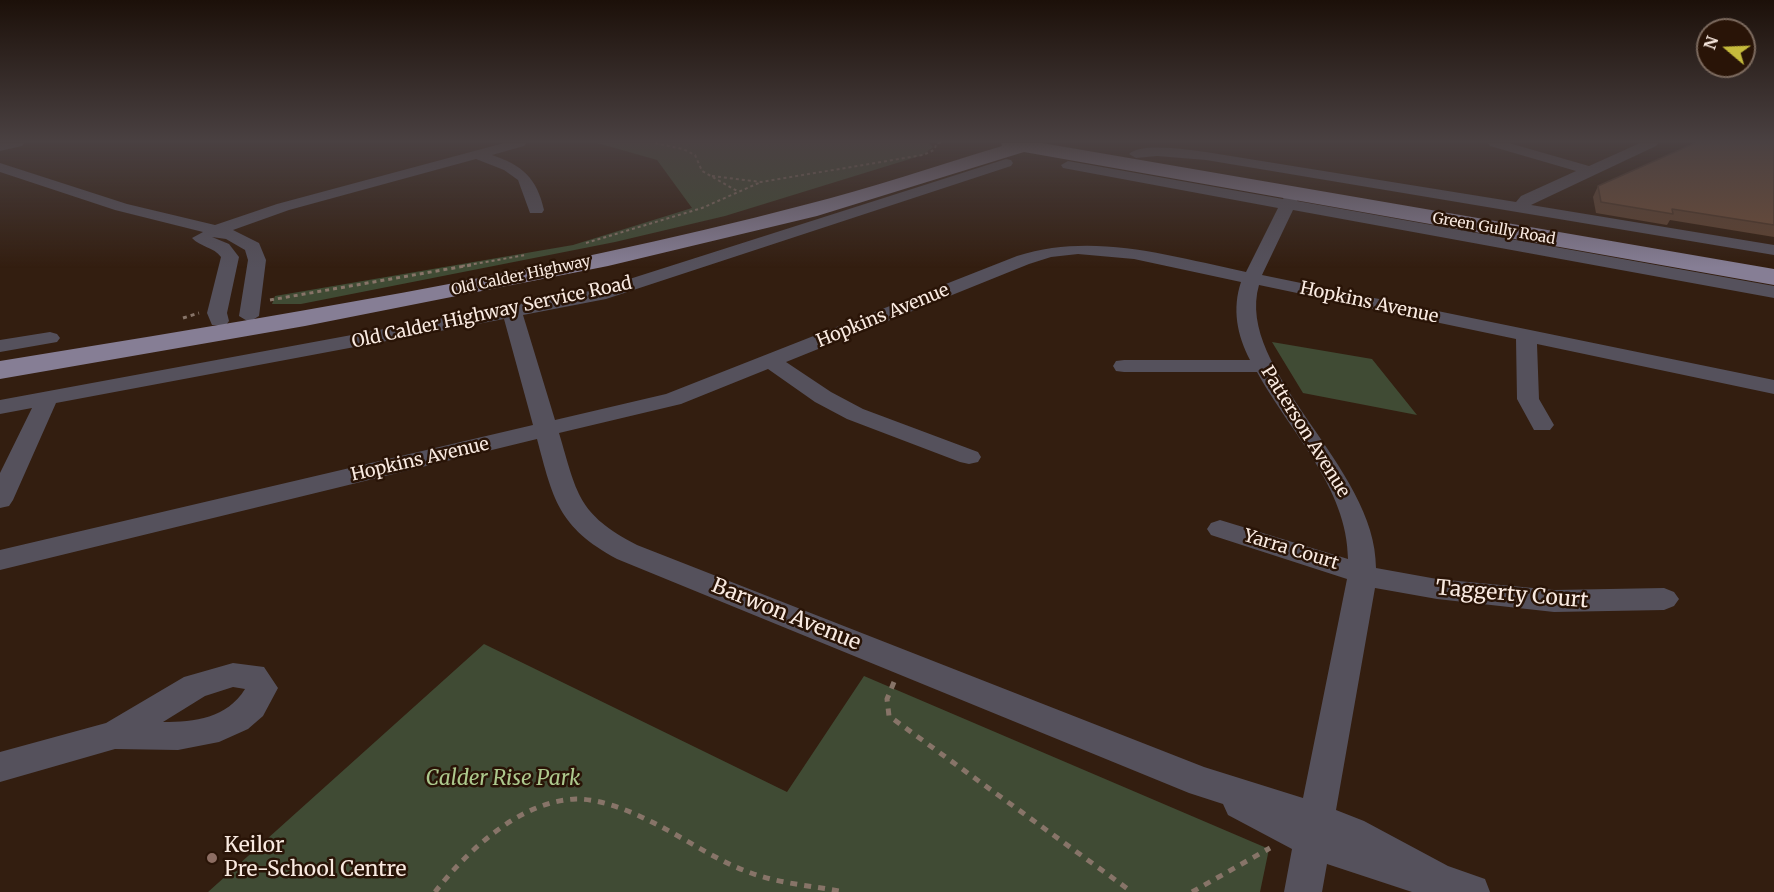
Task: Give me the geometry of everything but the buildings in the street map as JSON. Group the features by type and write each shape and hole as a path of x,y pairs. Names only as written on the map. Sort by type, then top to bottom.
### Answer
{"main road":[{"path":"775,210 850,185"},
{"name":"Old Calder Highway","path":"0,358 630,245 775,210 858,185"},
{"name":"Old Calder Highway","path":"0,370 233,317 484,284 707,236 899,185"},
{"name":"Green Gully Road","path":"1211,185 1774,277"},
{"name":"Green Gully Road","path":"1324,185 1774,262"}],"street":[{"path":"56,185 162,218 218,230 243,240 255,250 257,260 233,317"},
{"path":"198,237 273,210 365,185"},
{"path":"529,185 536,210"},
{"name":"Old Calder Highway Service Road","path":"0,407 512,312 626,288 916,185"},
{"path":"1196,185 1290,199 1774,292"},
{"path":"1377,185 1774,250"},
{"path":"1520,208 1527,199 1557,185"},
{"name":"Patterson Avenue","path":"1290,199 1252,279 1246,297 1246,326 1264,366 1314,441 1350,505 1359,528 1362,548 1354,627 1303,892"},
{"path":"162,218 223,248 230,257 233,317"},
{"name":"Hopkins Avenue","path":"0,560 673,399 1023,260 1056,250 1113,250 1774,387"},
{"name":"Barwon Avenue","path":"512,312 566,498 577,515 600,537 627,552 1314,829 1363,860 1434,879 1471,892"},
{"path":"1526,335 1528,399 1542,425"},
{"path":"0,346 50,338"},
{"path":"771,361 823,397 855,414 969,457"},
{"path":"1124,366 1264,366"},
{"path":"0,500 47,399"},
{"name":"Yarra Court","path":"1220,529 1361,573"},
{"name":"Taggerty Court","path":"1361,573 1426,587 1502,597 1590,603 1664,599"},
{"path":"0,767 115,735"}],"path":[{"path":"727,185 740,192"},
{"path":"585,244 702,208 755,185"},
{"path":"175,321 203,311 233,317 527,255"},
{"path":"901,662 888,699 889,716 1132,892"},
{"path":"435,892 459,862 495,833 527,813 554,801 578,799 603,801 629,811 753,873 845,892"},
{"path":"1192,892 1269,849 1314,829"}],"green space":[{"path":"675,185 827,185 725,216 615,242 301,304 272,304 275,296 573,245 692,208"},
{"path":"1272,342 1372,359 1417,415 1303,393"},
{"name":"Calder Rise Park","path":"484,644 787,792 864,676 1269,849 1260,892 208,892"}],"place":[{"name":"Keilor Pre-School Centre","path":"212,858"}]}
